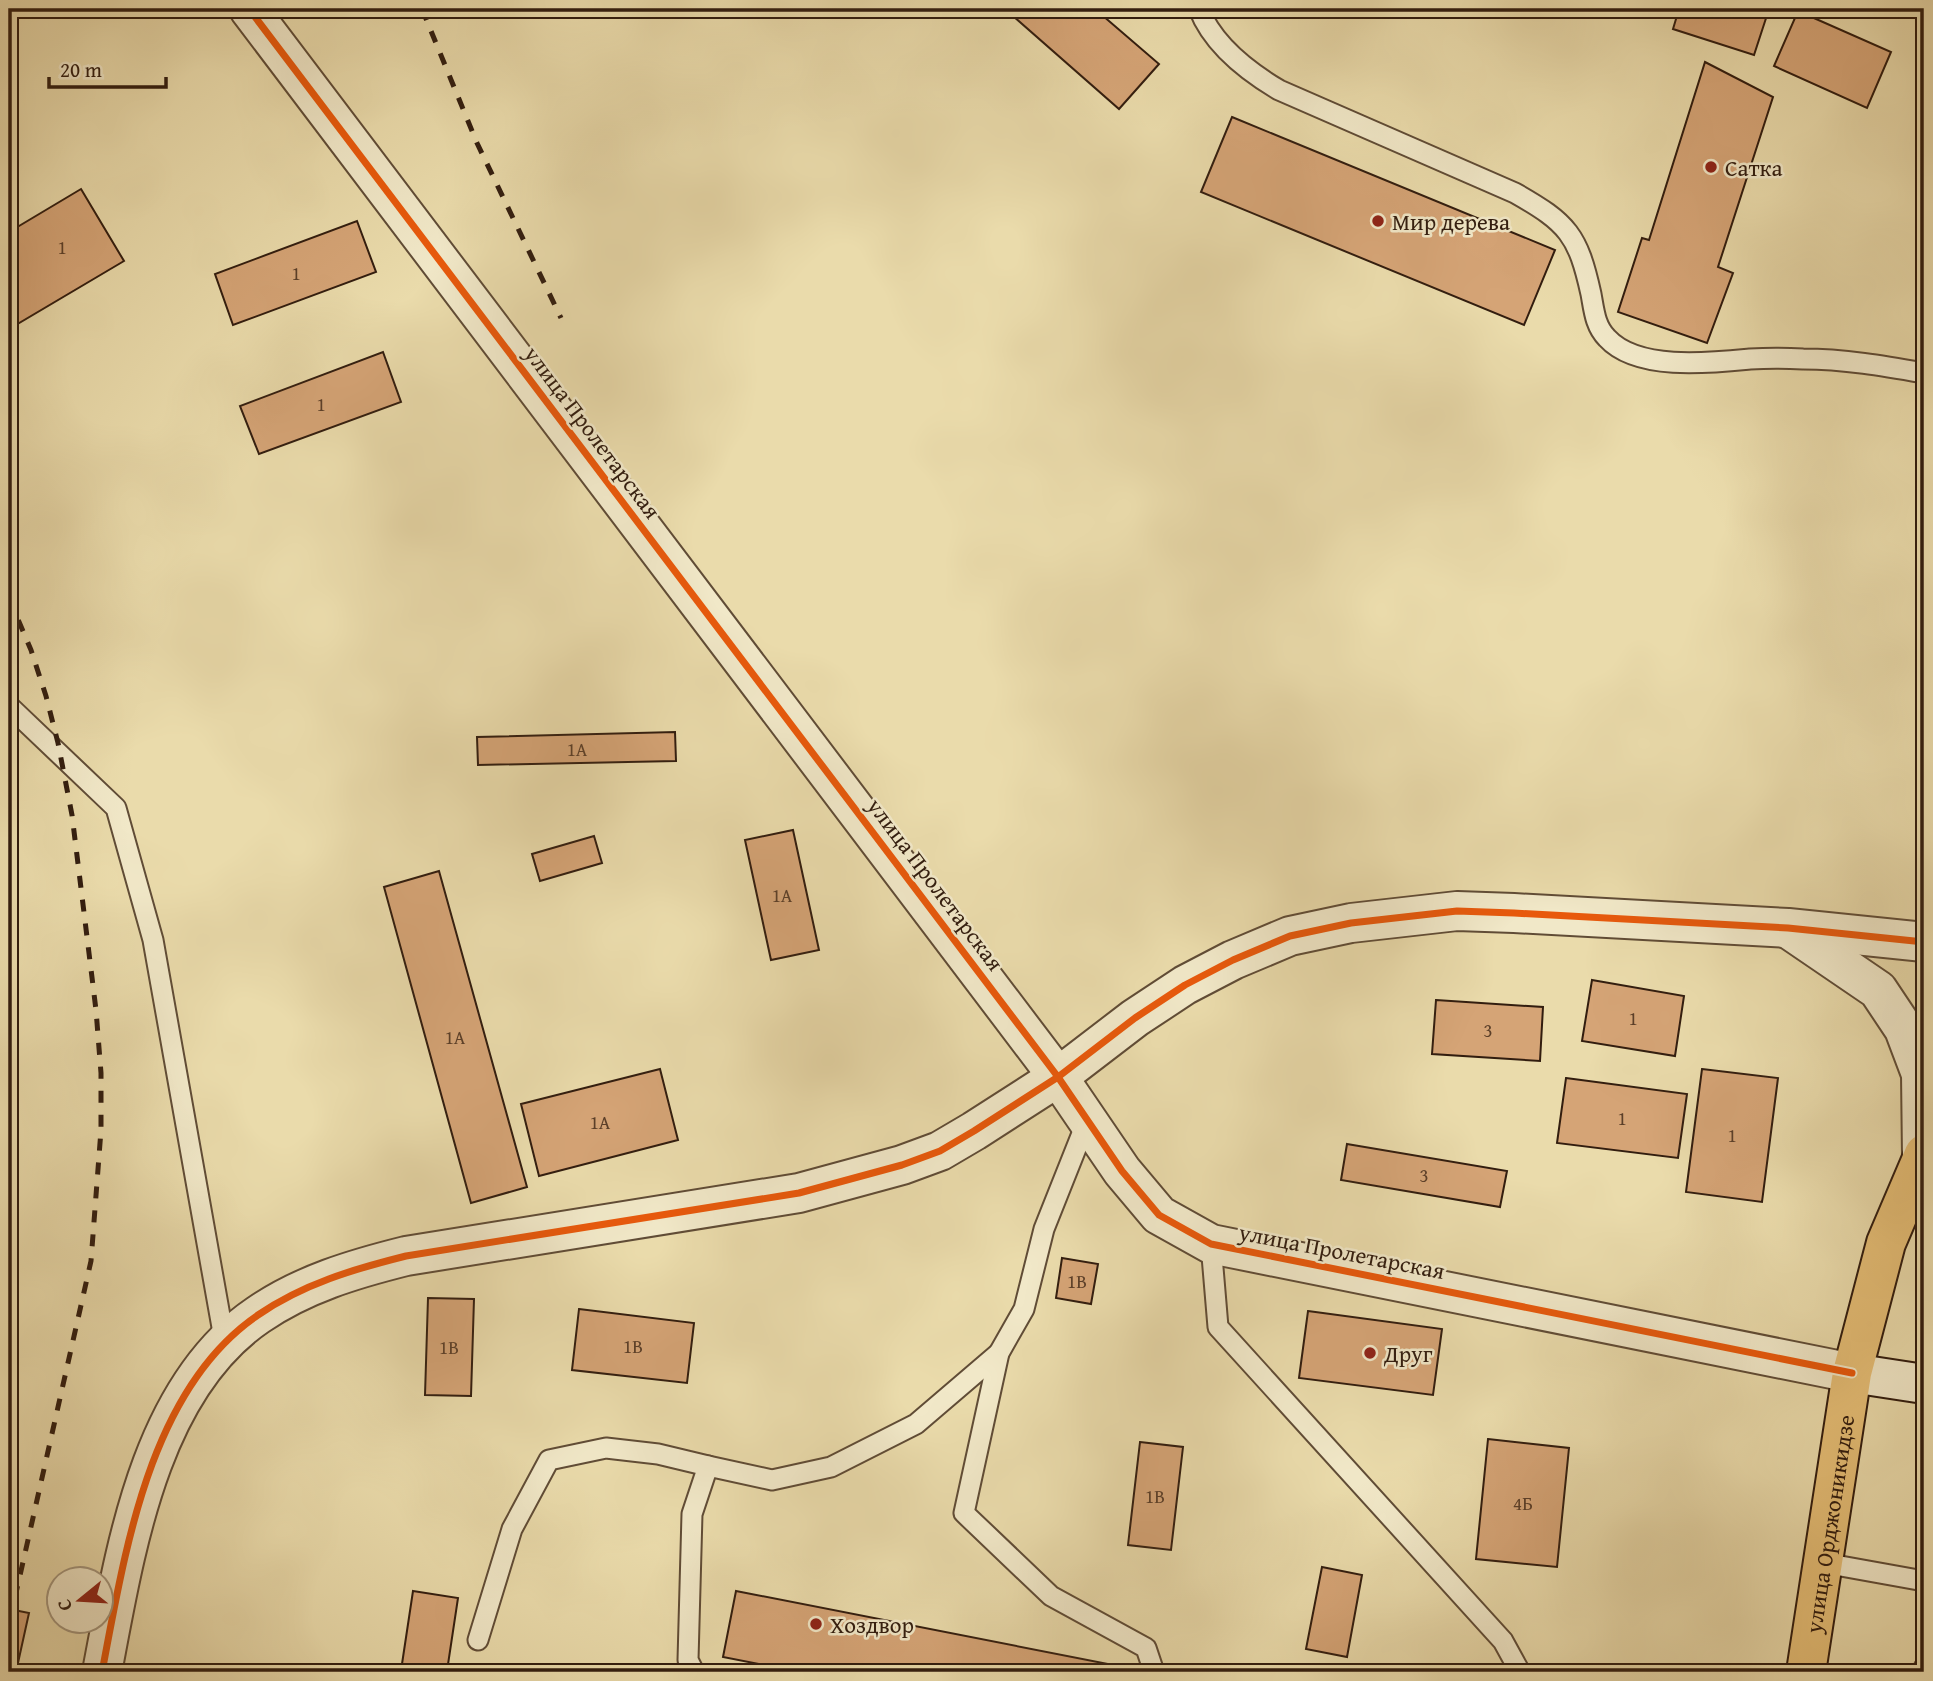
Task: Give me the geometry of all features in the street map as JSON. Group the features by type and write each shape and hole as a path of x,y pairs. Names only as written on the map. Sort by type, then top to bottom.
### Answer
{"main road":[{"name":"улица Орджоникидзе","path":"1806,1672 1852,1373 1886,1243 1923,1156"}],"street":[{"name":"улица Пролетарская","path":"249,9 1058,1077 1122,1171 1158,1215 1211,1244 1852,1373 1924,1384"},
{"path":"102,1672 116,1598 153,1461 175,1413 198,1374 225,1344 257,1315 303,1290 350,1270 406,1256 799,1193 902,1165 940,1151 1058,1077 1135,1018 1185,985 1233,960 1290,936 1352,923 1457,911 1581,915 1788,928 1924,942"},
{"path":"1788,928 1878,990 1904,1029 1921,1074 1923,1156"}],"lane":[{"path":"1199,9 1234,58 1255,76 1279,90 1516,193 1551,215 1565,228 1581,250 1597,325 1608,339 1622,350 1676,363 1697,364 1752,359 1851,360 1924,373"},
{"path":"9,706 116,808 153,940 225,1344"},
{"path":"1087,1121 1044,1228 1024,1309 999,1353 964,1513 1051,1596 1146,1648 1154,1672"},
{"path":"1211,1244 1218,1327 1503,1641 1520,1672"},
{"path":"478,1640 512,1530 549,1461 606,1448 658,1454 772,1480 831,1467 916,1424 999,1353"},
{"path":"694,1672 688,1660 692,1514 708,1466"},
{"path":"1824,1563 1924,1581"}],"building":[{"path":"1005,9 1095,9 1159,64 1119,109"},
{"path":"1679,9 1769,9 1754,55 1673,29"},
{"path":"1798,11 1891,52 1867,108 1774,66"},
{"name":"Сатка","path":"1705,62 1773,97 1718,267 1733,273 1707,343 1618,312 1642,238 1649,240"},
{"name":"Мир дерева","path":"1232,117 1555,250 1524,325 1201,192"},
{"path":"81,189 124,261 9,329 9,232"},
{"path":"357,221 376,272 233,325 215,274"},
{"path":"383,352 401,402 259,454 240,406"},
{"path":"675,732 676,761 478,765 477,737"},
{"path":"793,830 819,950 771,960 745,840"},
{"path":"594,836 602,863 540,881 532,854"},
{"path":"439,871 527,1187 471,1203 384,887"},
{"path":"1592,980 1684,996 1675,1056 1582,1041"},
{"path":"1436,1000 1543,1007 1540,1061 1432,1054"},
{"path":"660,1069 678,1140 539,1176 521,1104"},
{"path":"1702,1069 1778,1078 1762,1202 1686,1192"},
{"path":"1566,1078 1687,1094 1678,1158 1557,1143"},
{"path":"1347,1144 1507,1171 1500,1207 1341,1180"},
{"path":"1062,1258 1098,1264 1091,1304 1056,1298"},
{"path":"428,1298 474,1299 471,1396 425,1395"},
{"path":"579,1309 694,1323 687,1383 572,1370"},
{"name":"Друг","path":"1308,1311 1442,1329 1433,1395 1299,1378"},
{"path":"1488,1439 1569,1448 1557,1567 1476,1559"},
{"path":"1140,1442 1183,1447 1171,1550 1128,1545"},
{"path":"1322,1567 1362,1575 1347,1657 1306,1649"},
{"path":"413,1591 458,1598 447,1671 402,1664"},
{"name":"Хоздвор","path":"736,1591 1108,1664 1106,1672 800,1672 723,1657"},
{"path":"9,1609 29,1613 16,1672 9,1672"}],"railway":[{"path":"422,9 477,143 561,318"},
{"path":"9,598 31,650 46,696 72,815 101,1073 101,1130 91,1261 9,1624"}],"cycle path":[{"path":"249,9 1058,1077 1122,1171 1159,1215 1211,1244 1852,1373"},
{"path":"102,1672 133,1526 148,1476 167,1429 191,1385 221,1347 258,1315 311,1286 348,1272 406,1256 799,1193 902,1165 940,1151 974,1131 1058,1077 1135,1018 1185,985 1233,960 1290,936 1351,923 1457,911 1788,928 1924,942"}],"place":[{"name":"Сатка","path":"1711,167"},
{"name":"Мир дерева","path":"1378,221"},
{"name":"Друг","path":"1370,1353"},
{"name":"Хоздвор","path":"816,1624"}]}
